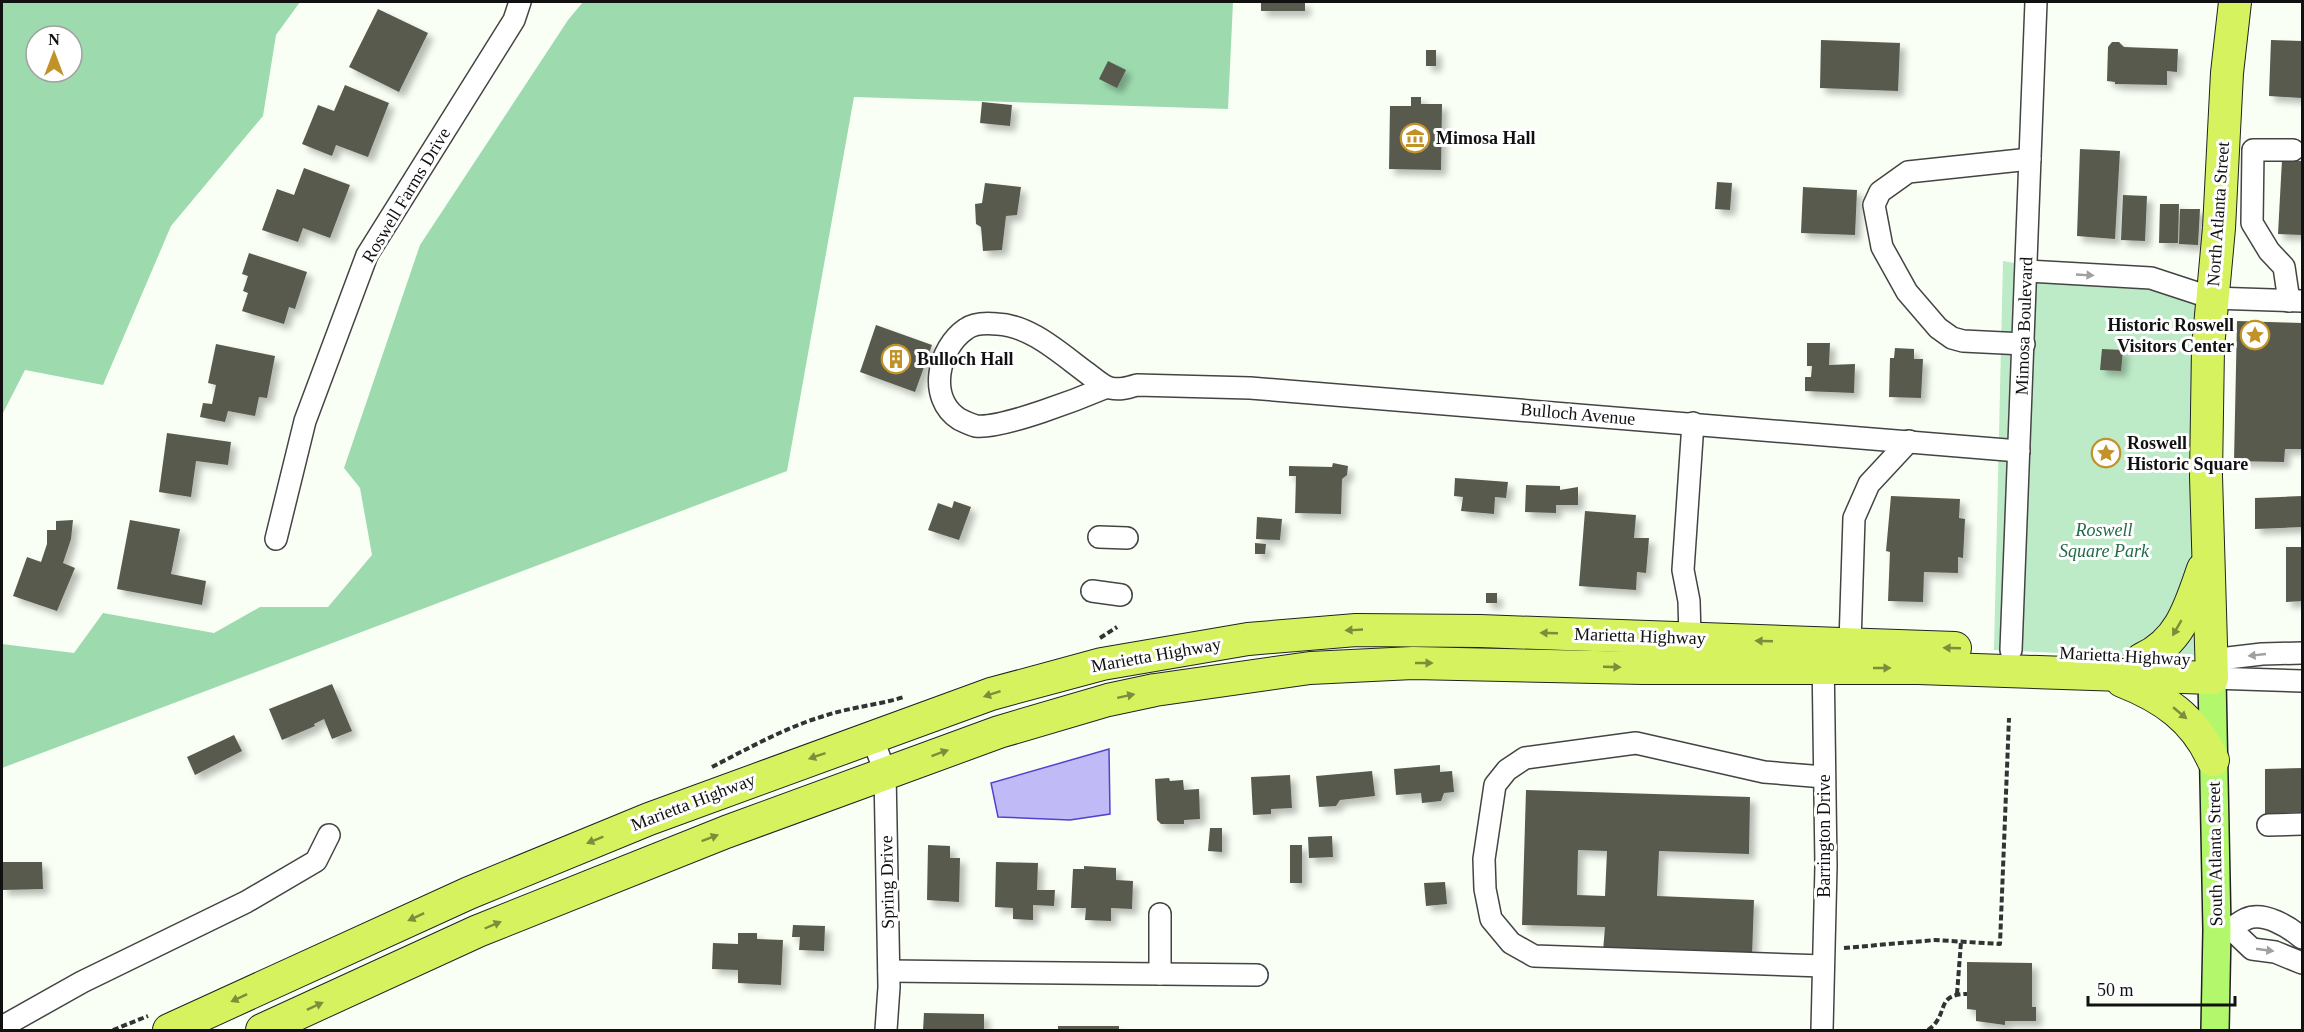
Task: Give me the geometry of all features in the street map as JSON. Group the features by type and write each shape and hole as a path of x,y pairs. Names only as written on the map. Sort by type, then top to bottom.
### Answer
{"highway":[{"name":"North Atlanta Street","path":"2212,669 2208,555 2207,398 2227,73 2235,2"},
{"path":"2142,659 2160,651 2168,643 2194,597 2208,555"},
{"name":"Marietta Highway","path":"169,1030 469,893 716,793 990,694 1048,677 1167,651 1248,639 1346,631 1407,629 1690,638 2089,674 2212,669"},
{"name":"Marietta Highway","path":"262,1030 478,931 564,895 885,772 999,732 1108,700 1204,681 1302,668 1413,663 1643,668 1832,651 2011,650 2142,659 2212,669"},
{"path":"2089,674 2114,679 2156,695 2189,721 2205,742 2213,760"}],"main road":[{"name":"South Atlanta Street","path":"2212,669 2213,760 2224,930 2215,1030"}],"street":[{"name":"Roswell Farms Drive","path":"276,539 305,421 367,255 514,20 520,2"},
{"name":"Mimosa Boulevard","path":"2011,650 2036,2"},
{"path":"2027,271 2151,278 2212,298 2296,301 2284,267 2269,250 2252,223 2253,150 2293,150"},
{"path":"2024,344 1963,341 1952,338 1938,328 1907,292 1882,247 1874,219 1874,205 1880,192 1908,172 2030,159"},
{"name":"Bulloch Avenue","path":"1107,387 1072,402 998,423 976,426 959,418 946,405 940,387 940,367 948,345 967,328 983,324 1015,326 1049,345 1107,387 1123,389 1137,385 1250,388 2019,451"},
{"path":"1690,638 1689,601 1683,570 1693,423"},
{"name":"Barrington Drive","path":"1822,1030 1824,777 1832,651 1854,518 1869,484 1909,441"},
{"path":"1099,537 1127,538"},
{"path":"1092,591 1121,595"},
{"path":"2212,669 2262,654 2302,653"},
{"path":"2212,669 2302,681"},
{"name":"Spring Drive","path":"872,736 885,772 889,971 886,1030"},
{"path":"1824,777 1764,772 1636,743 1525,758 1507,770 1495,785 1484,859 1485,889 1491,919 1511,944 1534,956 1824,959"},
{"path":"2268,825 2302,824"},
{"path":"2,1027 82,982 246,902 316,861 329,835"},
{"path":"1160,914 1160,974"},
{"path":"2302,938 2283,924 2260,919 2248,918 2224,930 2252,949 2275,952 2302,963"},
{"path":"889,971 1257,975"}],"path":[{"path":"1824,959 1905,942 2000,944 2009,718"},
{"path":"1957,994 1960,942"},
{"path":"1928,1030 1939,1021 1944,1001 1953,994 1967,994"}],"green space":[{"path":"2,2 300,2 276,35 263,116 171,226 103,385 25,370 2,415"},
{"path":"583,2 1233,2 1228,109 854,97 787,471 2,768 2,644 74,653 103,613 214,633 260,607 328,607 372,555 360,488 344,468 420,245 568,20"},
{"name":"Roswell Square Park","path":"2003,261 2212,298 2211,660 1994,650"}],"shaded area":[{"path":"1109,749 1110,814 1070,820 998,817 991,783"}],"building":[{"path":"1261,2 1305,2 1305,11 1261,11"},
{"path":"378,9 428,33 399,92 349,67"},
{"path":"1821,40 1900,43 1898,91 1820,88"},
{"path":"2271,40 2302,41 2302,98 2269,96"},
{"path":"2112,42 2119,42 2124,47 2178,49 2177,72 2167,71 2167,85 2115,84 2115,82 2107,81 2108,47"},
{"path":"1426,50 1436,50 1436,66 1426,66"},
{"path":"1108,61 1126,70 1117,88 1099,79"},
{"path":"345,85 389,103 368,157 336,145 332,156 302,144 318,105 334,111"},
{"name":"Mimosa Hall","path":"1411,97 1421,97 1421,104 1442,104 1441,170 1389,169 1390,106 1411,106"},
{"path":"982,102 1012,105 1010,126 980,123"},
{"path":"2080,149 2120,151 2115,239 2077,236"},
{"path":"2282,160 2302,161 2302,235 2278,234"},
{"path":"304,168 350,185 330,238 303,228 298,242 262,230 277,189 294,195"},
{"path":"1717,182 1732,183 1730,210 1715,209"},
{"path":"985,183 1021,187 1017,215 1006,216 1002,250 983,251 981,227 976,224 975,204 982,203"},
{"path":"1803,187 1857,190 1855,235 1801,233"},
{"path":"2123,195 2147,196 2145,241 2121,240"},
{"path":"2160,204 2179,204 2178,243 2159,243"},
{"path":"2180,209 2200,209 2198,245 2179,244"},
{"path":"249,253 307,272 295,309 289,307 284,324 242,311 248,293 243,291 248,276 242,274"},
{"path":"2237,321 2302,323 2302,449 2285,449 2284,462 2234,461"},
{"name":"Bulloch Hall","path":"876,325 932,345 915,392 860,372"},
{"path":"1807,343 1830,343 1829,365 1855,364 1854,393 1805,391 1805,377 1811,377 1812,366 1807,366"},
{"path":"216,344 275,356 267,398 259,397 255,416 228,411 225,422 200,417 203,403 212,404 216,385 208,383"},
{"path":"1895,348 1914,349 1914,359 1923,359 1921,398 1889,397 1890,358 1894,358"},
{"path":"2102,349 2123,350 2121,371 2100,370"},
{"path":"167,433 231,442 228,465 196,461 191,497 159,492"},
{"path":"1333,463 1348,466 1347,475 1342,479 1341,514 1295,513 1296,476 1289,476 1289,466 1332,467"},
{"path":"1455,478 1508,482 1506,498 1495,497 1494,514 1461,511 1463,497 1454,496"},
{"path":"1526,485 1560,486 1560,490 1578,487 1578,505 1556,505 1556,513 1525,512"},
{"path":"1891,496 1960,499 1959,518 1965,519 1963,558 1958,557 1958,573 1924,572 1923,602 1888,601 1890,552 1886,551"},
{"path":"2302,496 2302,527 2255,529 2255,498"},
{"path":"954,501 971,507 959,540 928,530 938,503 952,508"},
{"path":"1585,511 1636,515 1634,538 1649,538 1646,573 1637,572 1636,590 1579,586"},
{"path":"1257,517 1282,519 1280,540 1256,539"},
{"path":"73,520 71,539 63,563 75,568 57,611 13,596 27,557 41,562 47,544 47,530 56,530 56,521"},
{"path":"130,520 180,529 171,574 206,581 202,605 117,589"},
{"path":"1255,543 1266,544 1265,554 1255,554"},
{"path":"2286,547 2302,547 2302,601 2286,602"},
{"path":"1486,593 1497,593 1497,603 1486,603"},
{"path":"332,684 352,731 332,739 324,719 314,724 315,726 282,740 269,709"},
{"path":"234,735 242,751 195,775 187,757"},
{"path":"1440,765 1440,772 1452,771 1454,792 1444,793 1441,801 1422,803 1421,793 1396,795 1394,769"},
{"path":"2302,768 2302,812 2265,814 2265,769"},
{"path":"1372,771 1375,796 1340,800 1336,806 1319,807 1316,776"},
{"path":"1290,775 1292,808 1271,809 1271,814 1253,815 1251,777"},
{"path":"1169,778 1170,781 1183,780 1184,790 1199,789 1200,819 1184,820 1184,824 1161,824 1157,820 1155,779"},
{"path":"1526,790 1750,797 1749,854 1659,851 1657,896 1754,900 1752,956 1603,951 1605,927 1522,925","holes":["1578,850 1607,851 1605,896 1577,895"]},
{"path":"1210,828 1222,828 1222,852 1208,851"},
{"path":"1332,836 1333,857 1309,858 1308,837"},
{"path":"928,845 950,846 950,858 960,858 959,902 927,900"},
{"path":"1290,845 1302,845 1302,883 1290,883"},
{"path":"2,862 42,862 43,889 2,890"},
{"path":"996,862 1038,863 1037,890 1055,890 1054,906 1033,905 1033,920 1013,919 1013,908 995,907"},
{"path":"1084,866 1116,868 1116,880 1133,881 1132,909 1111,908 1111,921 1085,920 1086,908 1071,908 1073,869 1084,869"},
{"path":"1445,882 1447,904 1426,906 1424,883"},
{"path":"793,925 825,926 824,951 799,950 800,937 792,937"},
{"path":"738,933 757,933 757,939 783,940 781,985 738,983 738,970 712,969 713,943 738,944"},
{"path":"1967,962 2032,963 2032,1007 2036,1007 2036,1021 2005,1021 2005,1025 1976,1021 1976,1010 1967,1009"},
{"path":"924,1013 984,1014 984,1030 923,1030"},
{"path":"1058,1026 1119,1026 1119,1030 1058,1030"}],"place":[{"name":"Mimosa Hall","path":"1415,138"},
{"name":"Historic Roswell Visitors Center","path":"2255,335"},
{"name":"Bulloch Hall","path":"896,359"},
{"name":"Roswell Historic Square","path":"2106,453"}]}
